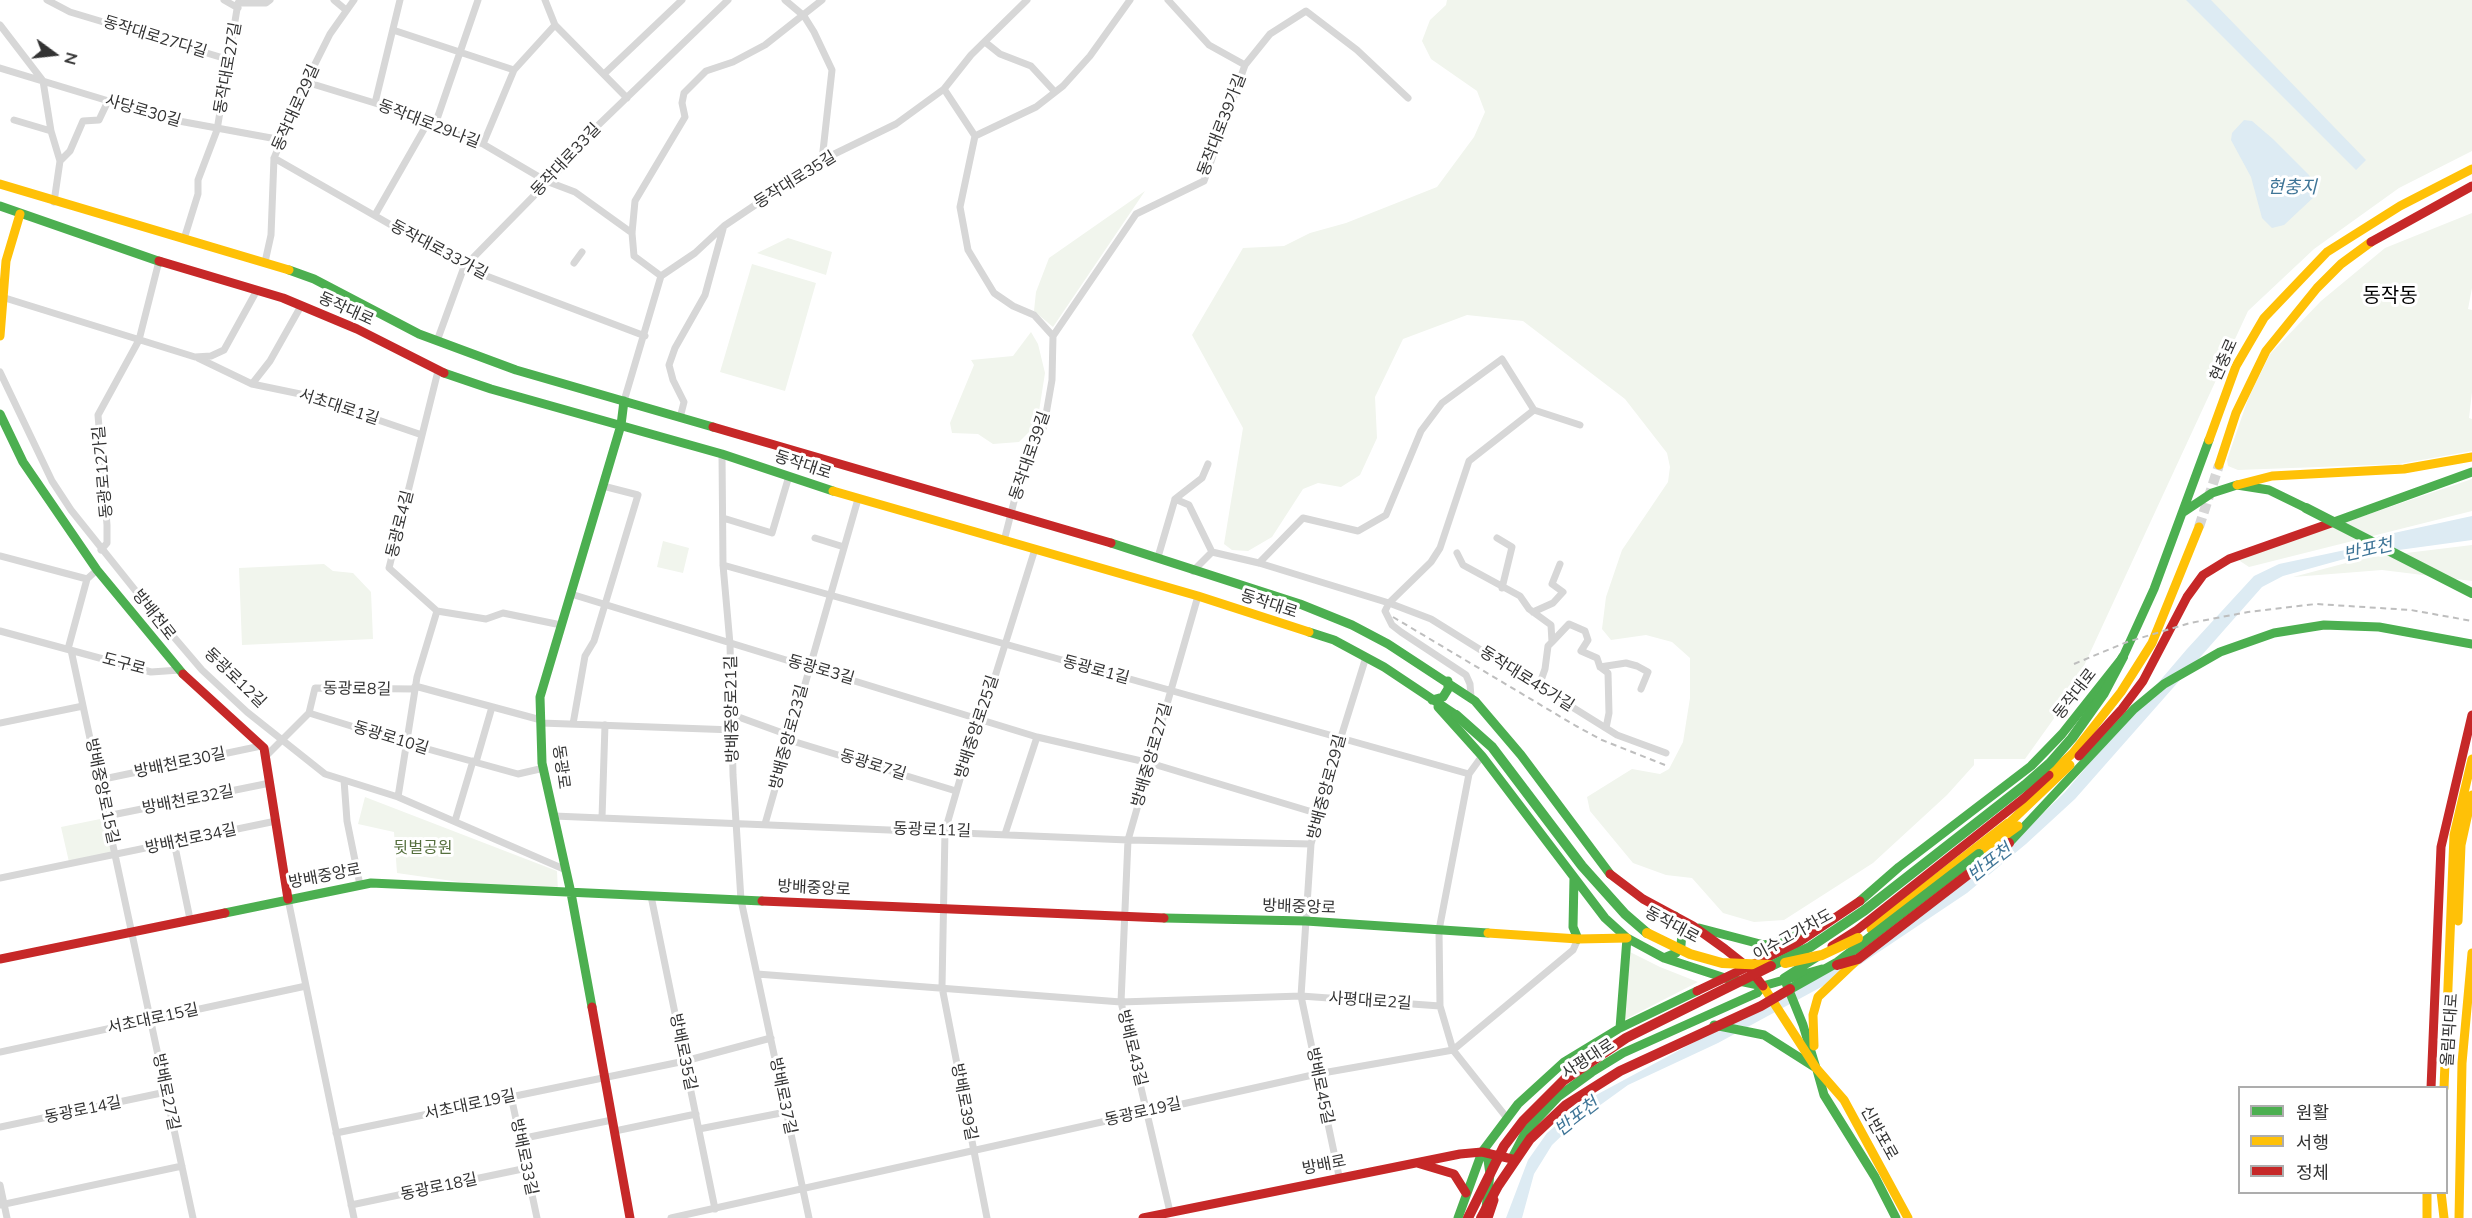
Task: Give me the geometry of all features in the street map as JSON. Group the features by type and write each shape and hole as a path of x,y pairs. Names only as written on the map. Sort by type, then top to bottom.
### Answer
{"main road":[{"name":"현충로","path":"2123,657 2154,589 2236,366 2249,340 2282,296 2327,252 2400,206 2472,169"},
{"name":"동작대로","path":"0,184 54,202 265,262 314,279 437,341 516,370 1158,557 1193,572 1300,604 1352,625 1471,697 1521,755 1614,879 1643,899 1693,926 1749,968 1760,989"},
{"name":"현충로","path":"2220,465 2236,413 2266,351 2317,288 2342,264 2373,241 2472,186"},
{"name":"동작대로","path":"0,206 160,262 301,306 357,329 438,371 491,389 722,454 858,499 1198,596 1334,640 1366,657 1456,715 1492,747 1582,866 1625,914 1644,931 1690,954 1722,963 1764,966 1822,955 1858,938 2008,824"},
{"path":"0,336 7,252 20,214"},
{"name":"동광로","path":"624,402 621,425 540,697 544,768 571,892 630,1218"},
{"name":"방배천로","path":"0,414 29,471 97,570 180,670 263,751"},
{"path":"2182,513 2212,493 2272,476 2404,469 2472,457"},
{"path":"1979,854 2079,756 2122,709 2143,681 2187,597 2203,575 2229,559 2472,472"},
{"path":"2237,485 2269,490 2472,593"},
{"path":"2079,756 2152,643 2199,527"},
{"path":"1816,1068 1813,1015 1818,997 1858,959 2009,843 2142,702 2184,671 2220,652 2274,633 2306,627 2379,627 2472,644"},
{"name":"동작대로","path":"1725,978 1796,944 1853,907 1899,867 2031,766 2123,657"},
{"name":"이수고가차도","path":"1462,1216 1504,1146 1522,1121 1564,1080 1626,1038 1810,947 1864,910 2050,763 2072,738 2104,693 2123,657"},
{"path":"1432,700 1443,697 1448,689 1448,681"},
{"name":"동작대로","path":"1432,700 1482,756 1605,918 1627,938 1664,958 1760,989"},
{"path":"2431,1086 2441,847 2447,812 2472,715"},
{"path":"1786,983 2023,799 2073,753 2100,721"},
{"path":"263,751 288,899"},
{"path":"2444,1086 2454,836 2472,759"},
{"path":"2450,966 2459,917 2461,845 2472,795"},
{"path":"1484,1218 1498,1186 1530,1139 1566,1105 1620,1071 1761,1006 1838,962 2050,800"},
{"path":"1574,878 1573,927 1578,939"},
{"name":"방배중앙로","path":"0,959 360,885 396,883 1124,918 1306,921 1578,939 1627,938"},
{"name":"동작대로","path":"1693,926 1764,945 1779,942 1853,907"},
{"path":"1664,958 1676,953 1681,945 1682,933 1675,916"},
{"path":"1620,1028 1627,938"},
{"name":"올림픽대로","path":"2459,1218 2462,1063 2472,953"},
{"path":"1760,989 1786,983 1858,959"},
{"name":"사평대로","path":"1462,1216 1466,1193 1485,1153 1507,1118 1564,1062 1620,1028 1725,978"},
{"path":"1786,983 1816,1068"},
{"name":"사평대로","path":"1484,1218 1526,1131 1559,1096 1623,1053 1693,1023 1760,989"},
{"name":"신반포로","path":"1760,989 1771,998 1816,1068 1844,1100 1908,1218"},
{"path":"1693,1023 1723,1026 1764,1035 1816,1068"},
{"name":"신반포로","path":"1816,1068 1824,1095 1875,1178 1896,1218"},
{"path":"1484,1218 1490,1174 1485,1153"},
{"name":"방배로","path":"1143,1218 1339,1176 1460,1154 1485,1153 1512,1159"},
{"path":"1417,1163 1454,1174 1466,1193"},
{"path":"2427,1194 2427,1218"},
{"path":"2441,1194 2444,1218"},
{"path":"1462,1216 1470,1201 1476,1201 1484,1209 1484,1218"}],"street":[{"name":"동작대로27다길","path":"47,0 70,12 230,60"},
{"path":"224,0 241,3"},
{"name":"동작대로27길","path":"184,239 198,194 198,180 217,130 241,3 266,3 270,0"},
{"path":"334,0 346,10"},
{"name":"동작대로29길","path":"265,262 271,235 274,158 306,82 346,10 354,0"},
{"path":"375,103 400,0"},
{"path":"375,215 427,124 437,119 478,0"},
{"path":"545,0 555,25 627,98"},
{"path":"604,74 634,49 682,0"},
{"name":"동작대로33길","path":"437,341 464,267 571,158 588,135 728,0"},
{"path":"785,0 804,16 832,70 822,160"},
{"path":"624,402 661,276 634,256 632,233 635,201 685,117 682,103 684,93 706,71 733,62 765,45 822,0"},
{"name":"동작대로35길","path":"661,276 723,229 822,160 896,124 944,89 985,42 1027,0"},
{"path":"975,136 1036,107 1055,92 1090,56 1130,0"},
{"path":"1168,0 1209,45 1245,65"},
{"name":"동작대로39가길","path":"1053,336 1136,214 1204,181 1245,65 1270,34 1306,11 1357,50 1408,98"},
{"path":"0,25 43,81 51,131 60,161 54,202"},
{"path":"483,144 514,70 555,25"},
{"path":"393,30 514,70"},
{"path":"985,42 1000,54 1031,66 1055,92"},
{"name":"사당로30길","path":"0,68 168,119 217,130"},
{"name":"동작대로29나길","path":"306,82 375,103 483,144 546,181 575,192 632,233"},
{"path":"944,89 975,136 960,207 968,250 994,293 1013,306 1034,315 1053,336"},
{"path":"60,161 70,151 83,121 99,120 108,101"},
{"path":"14,120 51,131"},
{"name":"동작대로27길","path":"217,130 282,140"},
{"name":"동작대로33가길","path":"274,158 464,267 645,336"},
{"path":"680,418 684,402 673,380 669,365 675,348 705,295 723,229"},
{"path":"574,263 582,252"},
{"name":"동광로12가길","path":"101,550 107,543 107,525 99,415 139,340 160,262"},
{"path":"195,357 212,356 224,350 256,292"},
{"name":"서초대로1길","path":"4,298 195,357 252,384 304,395 422,435"},
{"path":"252,384 270,361 301,306"},
{"name":"동작대로39길","path":"1005,540 1020,478 1044,426 1052,380 1053,336"},
{"path":"1259,563 1303,518 1359,531 1386,515 1421,430 1442,403 1502,358 1534,410 1580,425"},
{"path":"422,435 438,371"},
{"name":"동광로12길","path":"0,372 52,481 101,550 202,670 281,741 325,774 398,797 566,870"},
{"path":"1212,552 1259,563 1389,603 1431,562 1440,549 1469,461 1534,410"},
{"name":"동광로4길","path":"422,435 389,568 437,610"},
{"name":"방배중앙로21길","path":"722,454 723,565 730,644 741,900"},
{"path":"1158,557 1175,499 1202,478 1208,464"},
{"path":"723,518 772,533 789,476"},
{"path":"573,724 585,656 594,641 638,495 603,486"},
{"name":"방배중앙로23길","path":"765,824 808,666 858,499"},
{"path":"1175,499 1189,505 1212,552"},
{"path":"815,538 844,547"},
{"path":"1497,538 1512,547 1502,588"},
{"name":"방배중앙로25길","path":"942,910 945,831 966,754 982,718 1035,549"},
{"path":"1193,572 1212,552"},
{"path":"1458,553 1463,565 1520,596 1533,612 1551,624 1552,642"},
{"path":"0,556 87,579"},
{"path":"1533,612 1553,603 1563,592 1552,584 1560,564"},
{"name":"동광로1길","path":"723,565 1468,774"},
{"path":"70,650 87,579 97,570"},
{"name":"동광로3길","path":"571,594 730,644 982,718 1037,737 1149,763 1319,814"},
{"name":"방배중앙로27길","path":"1124,918 1128,840 1198,596"},
{"name":"동작대로45가길","path":"1389,603 1431,620 1617,735 1666,753"},
{"name":"동작대로","path":"1389,603 1385,611 1392,625 1466,675 1471,697"},
{"path":"437,610 486,619 503,613 561,625"},
{"name":"동광로8길","path":"398,797 415,688 437,610"},
{"path":"1539,686 1545,669 1548,646 1569,624 1585,631 1588,640 1581,651 1597,658 1600,667 1608,673 1609,713 1606,728"},
{"name":"도구로","path":"0,631 151,672 180,670"},
{"name":"방배중앙로15길","path":"70,650 132,931"},
{"name":"방배중앙로29길","path":"1306,921 1311,844 1366,657"},
{"path":"1600,667 1626,663 1648,672 1641,690"},
{"name":"동광로8길","path":"263,751 281,741 309,713 315,688 415,688 541,722"},
{"path":"0,723 83,706"},
{"path":"455,822 492,707"},
{"name":"동광로10길","path":"309,713 518,774 544,768"},
{"name":"동광로7길","path":"733,715 790,738 956,791"},
{"path":"541,722 734,730"},
{"path":"602,818 605,725"},
{"path":"1005,834 1037,737"},
{"name":"방배천로30길","path":"99,780 263,751"},
{"path":"1482,756 1468,774 1439,930 1440,1006 1453,1050 1507,1118"},
{"path":"344,780 347,821 360,885"},
{"name":"방배천로32길","path":"107,816 270,783"},
{"name":"동광로11길","path":"554,816 1128,840 1311,844"},
{"name":"방배천로34길","path":"0,878 276,821"},
{"path":"174,842 190,919"},
{"name":"방배로35길","path":"651,896 715,1209"},
{"path":"288,899 354,1218"},
{"name":"방배로37길","path":"741,900 809,1218"},
{"name":"방배로39길","path":"942,910 942,987 987,1218"},
{"name":"방배로43길","path":"1124,918 1121,1002 1170,1212"},
{"name":"방배로45길","path":"1306,921 1301,996 1339,1176"},
{"name":"방배로27길","path":"132,931 193,1218"},
{"path":"1453,1050 1572,950 1578,939"},
{"path":"757,974 1121,1002 1301,996"},
{"name":"서초대로15길","path":"0,1052 306,986"},
{"name":"사평대로2길","path":"1301,996 1440,1006"},
{"name":"서초대로19길","path":"336,1133 605,1078 771,1038"},
{"name":"동광로19길","path":"671,1218 1317,1074 1453,1050"},
{"name":"동광로14길","path":"0,1127 166,1092"},
{"name":"방배로33길","path":"511,1096 537,1218"},
{"path":"699,1129 786,1112"},
{"path":"615,1131 696,1114"},
{"path":"520,1139 612,1120"},
{"path":"2,1204 182,1166"},
{"name":"동광로18길","path":"351,1205 527,1168"},
{"path":"0,1185 2,1204 7,1218"}],"green space":[{"path":"1447,0 2472,0 2472,151 2399,188 2314,249 2248,311 2070,696 2025,759 1974,759 1974,765 1947,795 1873,863 1784,920 1754,922 1723,913 1692,878 1666,875 1633,863 1590,811 1587,797 1632,769 1660,774 1669,769 1683,742 1690,698 1690,658 1672,642 1646,635 1611,640 1602,629 1606,597 1622,550 1668,482 1670,467 1667,453 1625,399 1523,321 1467,315 1403,339 1375,397 1377,438 1360,475 1341,487 1318,483 1303,489 1272,537 1248,551 1232,550 1224,544 1243,428 1192,335 1243,248 1284,246 1310,233 1346,223 1437,187 1474,137 1485,112 1477,91 1431,59 1422,41 1430,20 1446,5"},
{"path":"1145,191 1053,327 1034,311 1036,292 1049,258"},
{"path":"2472,213 2472,288 2468,309 2472,310 2472,392 2469,418 2472,419 2472,451 2399,464 2238,470 2228,466 2227,460 2248,399 2270,354 2321,301 2385,248"},
{"path":"788,238 832,252 826,275 757,253"},
{"path":"752,264 816,283 785,391 720,372"},
{"path":"1031,332 1038,344 1045,373 1037,424 1019,442 993,444 978,434 952,433 950,423 974,365 971,360 1013,356"},
{"path":"2472,479 2472,511 2249,567 2237,559"},
{"path":"663,541 689,548 683,573 657,567"},
{"path":"2472,545 2472,581 2382,570 2293,577 2365,558"},
{"path":"324,564 333,571 353,573 371,592 373,639 242,645 239,568"},
{"name":"뒷벌공원","path":"365,797 557,871 558,892 494,887 397,873 394,832 358,824"},
{"path":"105,818 112,853 69,862 61,827"},
{"path":"1630,952 1660,967 1698,982 1624,1020"}],"water":[{"path":"2186,0 2211,0 2366,160 2356,170"},
{"name":"현충지","path":"2244,120 2252,121 2273,139 2309,175 2315,186 2316,195 2284,225 2272,228 2262,218 2251,177 2231,140 2232,133"},
{"name":"반포천","path":"2472,516 2472,540 2355,556 2283,576 2262,587 2075,799 2026,844 1967,893 1849,972 1718,1043 1628,1085 1574,1124 1552,1145 1534,1174 1522,1218 1506,1218 1528,1160 1547,1133 1585,1101 1841,963 2025,831 2065,792 2187,649 2254,576 2279,564 2350,549 2380,536"}],"tunnel":[{"path":"2199,527 2219,465"}],"railway":[{"path":"2074,664 2127,642 2190,623 2248,612 2316,604 2411,610 2472,621"},
{"path":"1393,617 1576,726 1602,740 1665,765"}],"traffic: fast":[{"path":"0,206 161,262"},
{"path":"289,270 314,279 419,334 516,370 713,427"},
{"path":"444,373 491,389 722,454 833,491"},
{"path":"592,1007 571,893 542,763 540,697 621,425 624,401"},
{"path":"0,414 23,462 97,570 183,674"},
{"path":"1860,901 1899,867 2031,766 2062,734 2123,657 2154,589 2209,440"},
{"path":"2334,522 2472,472"},
{"path":"2182,513 2212,493 2237,485 2269,490 2306,508"},
{"path":"2306,508 2472,593"},
{"path":"1111,543 1300,604 1352,625 1388,644 1475,701 1521,755 1610,874"},
{"path":"2009,843 2134,709 2164,684 2220,652 2274,633 2324,625 2379,627 2472,644"},
{"path":"1309,632 1334,640 1384,667 1456,715"},
{"path":"1771,966 1810,947 1865,910 2025,785 2050,763 2072,738 2104,693 2123,657"},
{"path":"1432,700 1443,697 1448,689 1448,681"},
{"path":"1438,707 1482,756 1605,918 1627,938 1664,958 1725,978 1763,986 1822,969"},
{"path":"1456,715 1492,747 1582,866 1625,914 1647,933"},
{"path":"1790,989 1838,962 1979,854"},
{"path":"1574,878 1573,927 1578,939"},
{"path":"225,913 371,883 762,901"},
{"path":"1664,958 1676,953 1681,945 1682,933 1675,916"},
{"path":"1164,918 1306,921 1488,933"},
{"path":"1699,928 1764,945 1779,942 1818,924"},
{"path":"1620,1028 1627,938"},
{"path":"1816,1068 1803,1025 1784,978 1817,957"},
{"path":"1512,1158 1526,1131 1559,1096 1592,1072 1623,1053 1757,993 1763,986"},
{"path":"1458,1218 1482,1152 1518,1104 1564,1062 1620,1028 1697,991"},
{"path":"1714,1025 1764,1035 1816,1068"},
{"path":"1817,1070 1824,1095 1875,1177 1896,1218"},
{"path":"1486,1208 1490,1174 1487,1153"}],"traffic: slow":[{"path":"2209,440 2236,366 2264,318 2327,252 2400,206 2472,169"},
{"path":"0,184 289,270"},
{"path":"0,336 6,261 20,214"},
{"path":"2219,465 2236,413 2266,351 2317,288 2341,264 2371,242"},
{"path":"2237,485 2272,476 2404,469 2472,457"},
{"path":"833,491 1198,596 1309,632"},
{"path":"2049,775 2073,753 2121,692 2152,643 2199,527"},
{"path":"2444,1086 2454,835 2472,759"},
{"path":"2005,827 2070,765"},
{"path":"2458,921 2461,845 2472,795"},
{"path":"1871,929 2008,823"},
{"path":"1986,849 2018,826"},
{"path":"1488,933 1578,939 1627,938"},
{"path":"1647,933 1690,954 1722,963 1769,965"},
{"path":"1785,963 1822,955 1858,938"},
{"path":"2459,1218 2462,1063 2472,953"},
{"path":"1814,1046 1813,1015 1818,997 1858,959"},
{"path":"1763,986 1816,1068 1844,1100 1908,1218"},
{"path":"2427,1194 2427,1218"},
{"path":"2441,1194 2444,1218"}],"traffic: jam":[{"path":"2371,242 2472,186"},
{"path":"159,261 283,298 357,329 444,373"},
{"path":"713,427 1111,543"},
{"path":"2079,756 2122,709 2143,681 2187,597 2203,575 2229,559 2334,522"},
{"path":"183,674 264,748 288,899"},
{"path":"2431,1086 2441,847 2472,715"},
{"path":"1832,946 1857,930 2023,799 2049,775"},
{"path":"1837,965 1858,959 2009,843"},
{"path":"1610,874 1643,899 1693,926 1725,949 1749,968 1763,986"},
{"path":"762,901 1164,918"},
{"path":"1697,991 1796,944 1860,901"},
{"path":"0,959 225,913"},
{"path":"1468,1218 1504,1146 1523,1121 1564,1080 1626,1038 1771,966"},
{"path":"1481,1218 1498,1186 1530,1139 1566,1105 1620,1071 1761,1006 1790,989"},
{"path":"592,1007 630,1218"},
{"path":"1143,1218 1460,1154 1482,1152 1512,1159"},
{"path":"1417,1163 1454,1174 1466,1193"},
{"path":"1488,1218 1494,1200"}],"district":[{"name":"동작동","path":"2390,296"}]}
